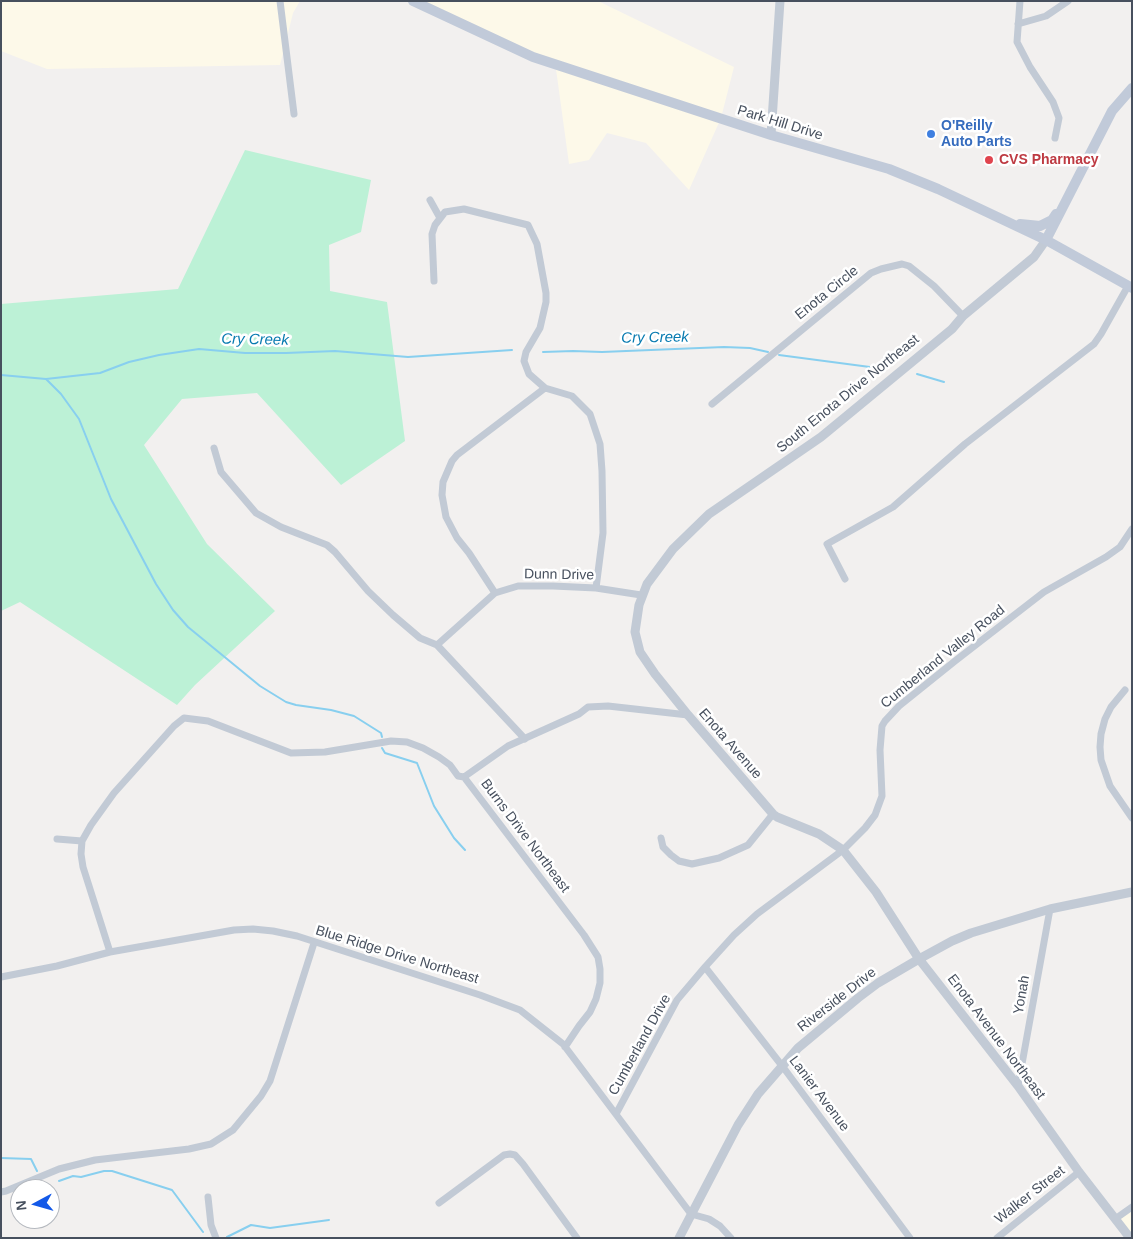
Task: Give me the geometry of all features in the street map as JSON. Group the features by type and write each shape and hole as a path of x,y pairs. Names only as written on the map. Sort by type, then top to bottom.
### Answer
{"main road":[{"name":"Park Hill Drive","path":"413,1 533,56 771,135 889,169 938,188 1046,240 1130,287"},
{"name":"South Enota Drive Northeast","path":"1046,240 1112,111 1132,88"},
{"path":"1013,224 1040,226 1052,220 1062,208"}],"street":[{"path":"280,1 294,114"},
{"path":"771,135 780,1"},
{"path":"1020,1 1017,42 1030,67 1053,102 1059,118 1055,138"},
{"path":"1018,24 1046,16 1068,1"},
{"path":"430,200 440,218"},
{"path":"434,281 432,234 445,212 464,209 528,225 537,244 546,302 540,328 526,352 524,361 529,374 545,388 572,396 590,414 600,444 603,533 596,588"},
{"name":"South Enota Drive Northeast","path":"688,715 644,660 640,652 635,632 641,595 646,584 673,550 709,514 821,438 1034,257 1046,240"},
{"name":"Enota Circle","path":"712,404 871,273 881,269 902,264 909,266 934,286 963,316"},
{"path":"846,579 827,544 893,507 965,444 1094,344 1130,287"},
{"path":"495,593 469,552 457,538 446,517 442,500 443,482 447,470 458,455 545,388"},
{"path":"214,448 221,472 256,513 281,527 327,545 368,591 393,615 420,638 438,645 525,739"},
{"name":"Cumberland Valley Road","path":"843,850 865,828 875,815 880,804 882,796 881,742 882,726 885,720 899,706 954,661 1044,592 1120,547 1132,529"},
{"name":"Dunn Drive","path":"438,645 495,593 518,586 596,588 641,595"},
{"path":"1125,690 1114,703 1105,719 1100,747 1101,760 1108,780 1132,818"},
{"name":"Enota Avenue","path":"464,778 508,746 594,706 688,715 773,814 819,834 843,850"},
{"name":"Burns Drive Northeast","path":"82,841 114,793 174,726 184,718 194,718 208,722 291,753 325,752 391,741 407,742 439,756 450,765 458,776 464,778 584,934 598,957 600,969 596,999 590,1012 565,1047"},
{"path":"661,838 662,847 671,855 684,863 692,864 719,858 748,846 773,814"},
{"path":"57,839 82,841 81,854 83,866 110,952"},
{"name":"Enota Avenue Northeast","path":"843,850 880,897 919,958 1018,1086 1079,1172 1130,1238"},
{"name":"Cumberland Drive","path":"616,1114 677,1000 705,967 734,935 757,914 843,850"},
{"name":"Riverside Drive","path":"680,1238 738,1125 758,1094 798,1048 858,998 878,983 919,958 952,940 970,933 1050,908 1132,892"},
{"name":"Yonah","path":"1018,1086 1050,908"},
{"name":"Blue Ridge Drive Northeast","path":"1,977 57,966 110,952 234,930 253,929 281,933 460,988 520,1010 565,1047 691,1214"},
{"path":"1,1192 6,1192 59,1169 96,1160 189,1149 211,1144 233,1130 261,1096 270,1081 314,943"},
{"name":"Lanier Avenue","path":"705,967 783,1067 910,1238"},
{"path":"439,1203 504,1155 515,1155 577,1238"},
{"name":"Walker Street","path":"997,1238 1079,1172"},
{"path":"208,1197 210,1225 216,1238"},
{"path":"1115,1219 1132,1207"},
{"path":"691,1214 709,1219 720,1226 731,1238"}],"shaded area":[{"path":"1,1 300,1 293,13 280,65 47,69 1,51"},
{"path":"413,1 598,1 734,67 721,118 689,190 646,143 607,133 589,160 569,164 556,69"},
{"path":"1132,1207 1132,1238 1115,1220"}],"green space":[{"path":"245,150 371,180 361,232 329,245 330,291 387,302 405,441 341,485 257,393 182,399 144,445 207,544 275,611 195,685 177,705 20,602 1,611 1,304 178,289"}],"waterway":[{"name":"Cry Creek","path":"543,352 602,352 724,347 750,348 768,352"},
{"name":"Cry Creek","path":"1,375 46,379 100,373 129,362 199,349 245,353 335,351 408,357 512,350"},
{"name":"Cry Creek","path":"779,355 885,369"},
{"name":"Cry Creek","path":"917,374 944,382"},
{"path":"46,379 61,394 79,419 111,499 156,584 173,610 188,627 260,686 286,702 354,716 381,733 382,737"},
{"path":"382,748 385,753 417,763 434,806 454,838 465,850"},
{"path":"1,1158 31,1159 37,1171"},
{"path":"60,1181 73,1176 81,1177 104,1171 112,1171 172,1190 203,1232"},
{"path":"227,1237 251,1225 270,1228 329,1220"}],"place":[{"name":"O'Reilly Auto Parts","path":"931,134"},
{"name":"CVS Pharmacy","path":"989,160"}]}
